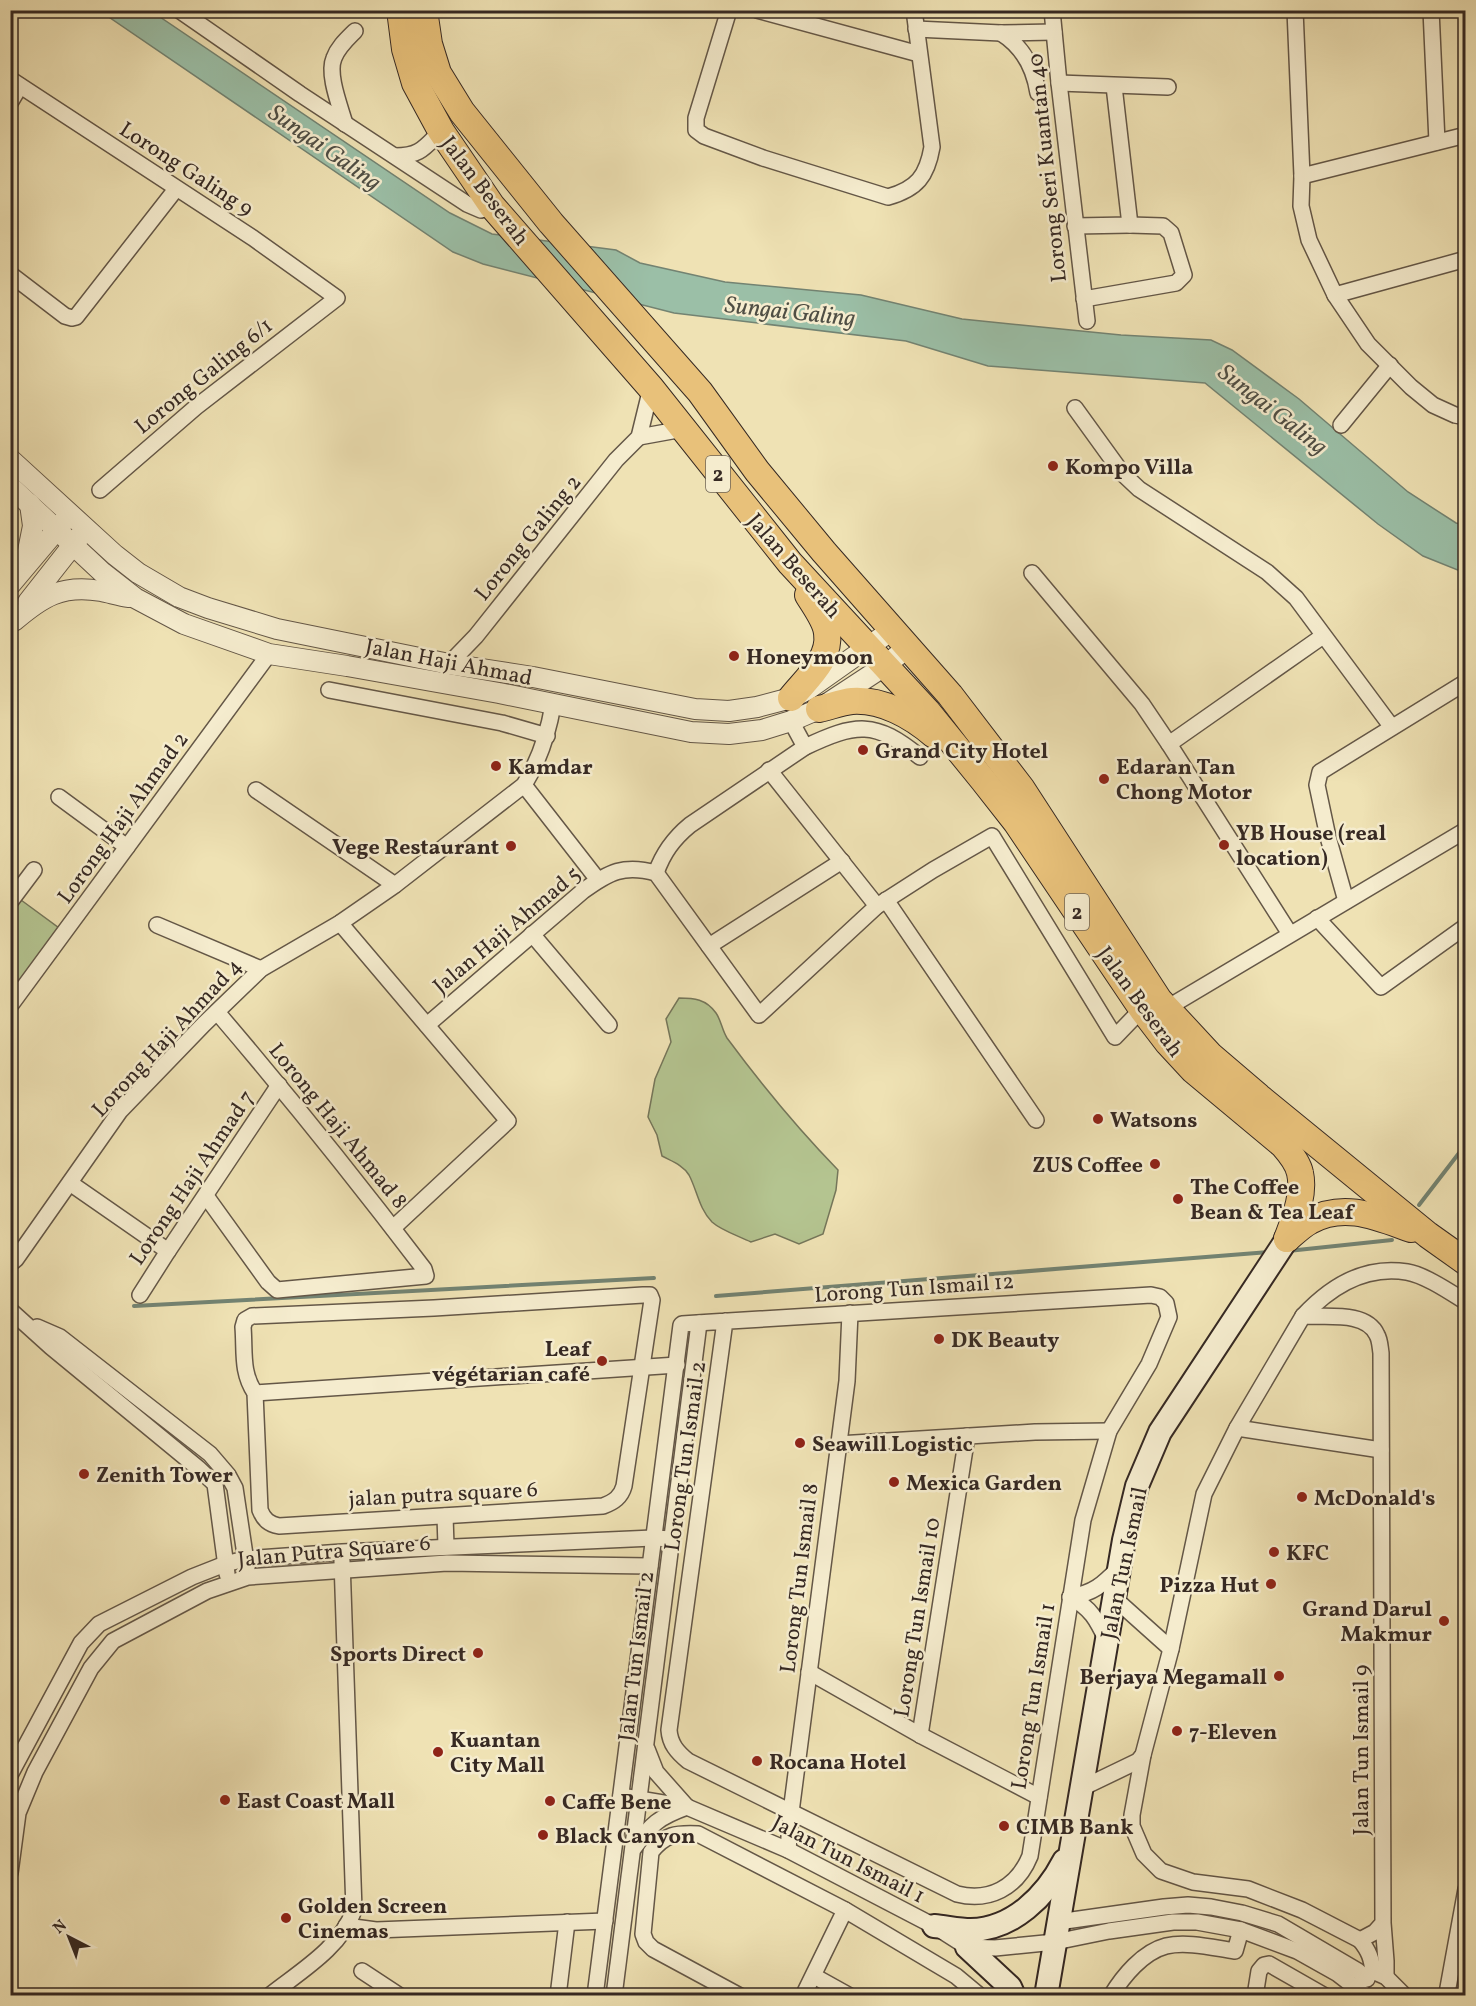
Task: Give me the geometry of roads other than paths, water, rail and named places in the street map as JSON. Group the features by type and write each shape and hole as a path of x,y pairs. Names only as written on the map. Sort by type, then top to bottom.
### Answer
{"highway":[{"name":"Jalan Beserah","path":"400,10 405,49 416,83 441,131 492,206 651,388 790,562 927,711 1016,822 1155,1009 1318,1147 1428,1235 1466,1262"},
{"name":"Jalan Beserah","path":"424,10 429,44 438,73 462,112 551,223 700,392 757,471 824,552 950,695 1022,789 1159,1000 1155,1009 1168,1043 1193,1070 1283,1145 1292,1156 1300,1173 1301,1189 1296,1215 1285,1243"},
{"path":"790,562 827,631 827,648 791,710"},
{"path":"819,709 852,701 879,704 898,711 919,722 983,780"},
{"name":"2","path":"1285,1243 1309,1221 1332,1212 1356,1211 1428,1235"}],"main road":[{"name":"Jalan Tun Ismail","path":"1046,1995 1124,1540 1137,1486 1160,1432 1285,1243"},
{"path":"934,1926 972,1930 994,1925 1018,1915 1044,1893 1064,1863 1073,1844"},
{"path":"967,1947 1010,1986 1014,1995"}],"street":[{"path":"179,10 345,124 467,204 481,210 492,206"},
{"path":"729,10 696,117 696,130 704,136 763,158 888,197 903,193 919,181 929,163 932,147 914,10"},
{"path":"757,10 919,54"},
{"name":"Lorong Seri Kuantan 40","path":"1052,10 1087,321"},
{"path":"1295,10 1302,176 1301,206 1309,240 1335,295 1368,344 1433,405 1455,415 1466,417"},
{"path":"1431,10 1437,142"},
{"path":"916,29 1001,33 1054,32"},
{"path":"345,124 331,70 334,57 342,44 355,31"},
{"path":"1001,33 1011,39 1022,52 1035,77 1038,93"},
{"path":"1059,83 1168,87"},
{"path":"1114,86 1130,225"},
{"name":"Lorong Galing 9","path":"13,92 254,238 337,298"},
{"path":"395,156 410,156 421,150 441,131"},
{"path":"1302,176 1466,135"},
{"path":"10,274 65,316 76,317 176,189"},
{"path":"1075,226 1163,226 1171,232 1184,275 1176,283 1084,299"},
{"path":"1335,295 1466,259"},
{"name":"Lorong Galing 6/1","path":"100,490 196,407 337,298"},
{"path":"1341,425 1390,365"},
{"path":"651,388 639,437 682,429"},
{"path":"1075,408 1122,473 1139,489 1266,572 1296,598 1391,726"},
{"name":"Lorong Galing 2","path":"449,664 476,636 616,460 639,437"},
{"name":"Jalan Haji Ahmad","path":"10,443 123,548 168,584 179,597"},
{"name":"Jalan Haji Ahmad","path":"10,459 138,573 179,597 277,628 449,664 533,677 695,709 729,711 758,707 791,710 819,709 886,665 900,639"},
{"name":"Jalan Haji Ahmad","path":"11,486 103,573 135,598 184,624 269,654 382,672 691,732 729,735 762,730 791,710 807,690 868,646 900,639"},
{"path":"24,569 33,526 30,504"},
{"path":"10,585 70,514"},
{"path":"12,623 86,529"},
{"path":"1032,573 1142,704 1290,934"},
{"path":"12,623 38,601 62,591 79,589 135,598"},
{"path":"1169,744 1323,636"},
{"name":"Lorong Haji Ahmad 2","path":"10,1006 269,654"},
{"path":"1346,901 1328,837 1317,785 1320,772 1391,726 1466,682"},
{"path":"329,690 501,723 547,736"},
{"path":"553,705 547,736 535,767 524,785 598,880"},
{"path":"791,710 805,747"},
{"path":"920,757 901,741 873,729 849,729 805,747 769,770 676,836 667,847 656,873 759,1015 882,903 992,836 1115,1037 1155,1009 1290,934 1466,830"},
{"path":"769,770 842,861 882,903 1036,1120"},
{"name":"Lorong Haji Ahmad 4","path":"10,1264 16,1259 120,1111 261,969 340,923 395,885 524,785"},
{"path":"256,790 395,885"},
{"path":"59,797 127,848"},
{"path":"709,946 842,861"},
{"name":"Jalan Haji Ahmad 5","path":"427,1025 598,880 608,874 630,869 656,873"},
{"path":"10,902 34,870"},
{"path":"1317,918 1381,987 1466,926"},
{"path":"340,923 508,1121 443,1184 393,1228"},
{"path":"157,924 261,969"},
{"path":"532,934 609,1025"},
{"name":"Lorong Haji Ahmad 8","path":"206,1196 268,1282 277,1290 424,1278 427,1274 279,1085 217,1012"},
{"name":"Lorong Haji Ahmad 7","path":"140,1295 279,1085"},
{"path":"70,1183 168,1251"},
{"path":"1375,1976 1372,1960 1360,1940 1302,1910 1248,1889 1180,1879 1154,1867 1139,1846 1132,1826 1132,1815 1143,1755 1171,1649 1204,1494 1237,1428 1303,1316 1329,1291 1349,1280 1381,1271 1408,1272 1436,1284 1466,1302"},
{"name":"Lorong Tun Ismail 12","path":"681,1324 1150,1294"},
{"name":"Lorong Tun Ismail 1","path":"791,1812 957,1894 973,1898 992,1895 1004,1889 1016,1879 1026,1865 1030,1856 1040,1797 1083,1520 1109,1431 1149,1364 1170,1317 1166,1304 1160,1297 1150,1294"},
{"name":"jalan putra square 6","path":"650,1295 652,1300 642,1368 624,1486 622,1493 611,1504 279,1526 272,1524 262,1516 255,1393 245,1372 243,1327 245,1320 252,1316 650,1295"},
{"path":"10,1310 215,1484 229,1582"},
{"name":"Lorong Tun Ismail 8","path":"788,1850 847,1381 850,1313"},
{"name":"Jalan Tun Ismail 9","path":"1303,1316 1332,1315 1354,1318 1367,1324 1378,1336 1381,1353 1383,1923 1386,1961 1375,1976 1364,1985 1364,1995"},
{"name":"Lorong Tun Ismail 2","path":"725,1321 669,1730 670,1738 677,1752 688,1761 791,1812"},
{"path":"26,1322 60,1337 210,1454 228,1474 235,1488 248,1577"},
{"name":"Jalan Tun Ismail 2","path":"614,1995 699,1323"},
{"name":"Jalan Tun Ismail 2","path":"595,1995 618,1800 681,1324"},
{"path":"255,1393 677,1365"},
{"path":"1237,1428 1381,1450"},
{"path":"838,1444 967,1436 1109,1431"},
{"name":"Lorong Tun Ismail 10","path":"920,1735 967,1436"},
{"path":"235,1488 259,1488"},
{"path":"445,1516 446,1546"},
{"name":"Jalan Putra Square 6","path":"10,1775 81,1643 99,1624 192,1576 225,1564 245,1559 446,1546 673,1539"},
{"path":"269,1995 329,1947 346,1926 354,1910 342,1552"},
{"name":"Jalan Putra Square 6","path":"10,1873 18,1813 40,1763 91,1668 113,1641 207,1591 248,1577 447,1563 650,1566"},
{"path":"1070,1597 1093,1592 1119,1568"},
{"path":"1070,1597 1085,1605 1096,1619 1107,1641"},
{"path":"1114,1598 1171,1649"},
{"path":"99,1624 113,1641"},
{"path":"81,1643 99,1659"},
{"path":"809,1672 920,1735 1040,1797"},
{"path":"633,1848 649,1826 670,1813 687,1807 656,1772 646,1747"},
{"path":"1082,1788 1138,1761 1143,1755"},
{"name":"Jalan Tun Ismail 1","path":"618,1800 639,1798 687,1807 788,1850 934,1926 967,1947"},
{"path":"740,1995 652,1949 646,1942 643,1934 651,1852 658,1843 676,1833 698,1834 844,1910 956,1977 980,1995"},
{"path":"1445,1995 1466,1889"},
{"path":"967,1947 995,1948 1057,1932 1188,1905 1242,1912 1278,1924 1358,1971 1375,1976 1405,1995"},
{"path":"803,1995 844,1910"},
{"path":"1293,1933 1302,1910"},
{"path":"624,1921 644,1924"},
{"path":"558,1995 567,1922"},
{"path":"346,1926 376,1930 605,1922"},
{"path":"1057,1932 1110,1931 1173,1922 1197,1922 1241,1930 1297,1951 1338,1974 1364,1995"},
{"path":"1360,1940 1375,1932 1383,1923"},
{"path":"1111,1995 1123,1977 1145,1957 1165,1946 1188,1945 1235,1951 1241,1930"},
{"path":"1255,1995 1259,1971 1264,1965 1269,1964 1321,1994"},
{"path":"362,1971 400,1995"},
{"path":"814,1976 850,1995"}],"water":[{"name":"Sungai Galing","path":"100,11 151,11 450,213 492,234 616,250 640,263 725,282 861,295 962,319 1121,335 1211,340 1232,350 1299,399 1408,492 1456,523 1465,525 1465,573 1423,556 1378,524 1205,383 988,366 906,341 674,313 483,264 453,252"}],"waterway":[{"path":"1419,1205 1466,1144"},
{"path":"1288,1251 1392,1240"},
{"path":"716,1296 1269,1252"},
{"path":"134,1306 654,1278"}],"place":[{"name":"Kompo Villa","path":"1053,466"},
{"name":"Honeymoon","path":"734,656"},
{"name":"Grand City Hotel","path":"863,750"},
{"name":"Kamdar","path":"496,766"},
{"name":"Edaran Tan Chong Motor","path":"1104,779"},
{"name":"YB House (real location)","path":"1224,845"},
{"name":"Vege Restaurant","path":"511,846"},
{"name":"Watsons","path":"1098,1119"},
{"name":"ZUS Coffee","path":"1155,1164"},
{"name":"The Coffee Bean & Tea Leaf","path":"1178,1199"},
{"name":"DK Beauty","path":"939,1339"},
{"name":"Leaf végétarian café","path":"602,1361"},
{"name":"Seawill Logistic","path":"800,1443"},
{"name":"Zenith Tower","path":"84,1474"},
{"name":"Mexica Garden","path":"894,1482"},
{"name":"McDonald's","path":"1302,1497"},
{"name":"KFC","path":"1274,1552"},
{"name":"Pizza Hut","path":"1271,1584"},
{"name":"Grand Darul Makmur","path":"1444,1621"},
{"name":"Sports Direct","path":"478,1653"},
{"name":"Berjaya Megamall","path":"1279,1676"},
{"name":"7-Eleven","path":"1177,1731"},
{"name":"Kuantan City Mall","path":"438,1752"},
{"name":"Rocana Hotel","path":"757,1761"},
{"name":"East Coast Mall","path":"225,1800"},
{"name":"Caffe Bene","path":"550,1801"},
{"name":"CIMB Bank","path":"1004,1826"},
{"name":"Black Canyon","path":"543,1835"},
{"name":"Golden Screen Cinemas","path":"286,1918"}]}
